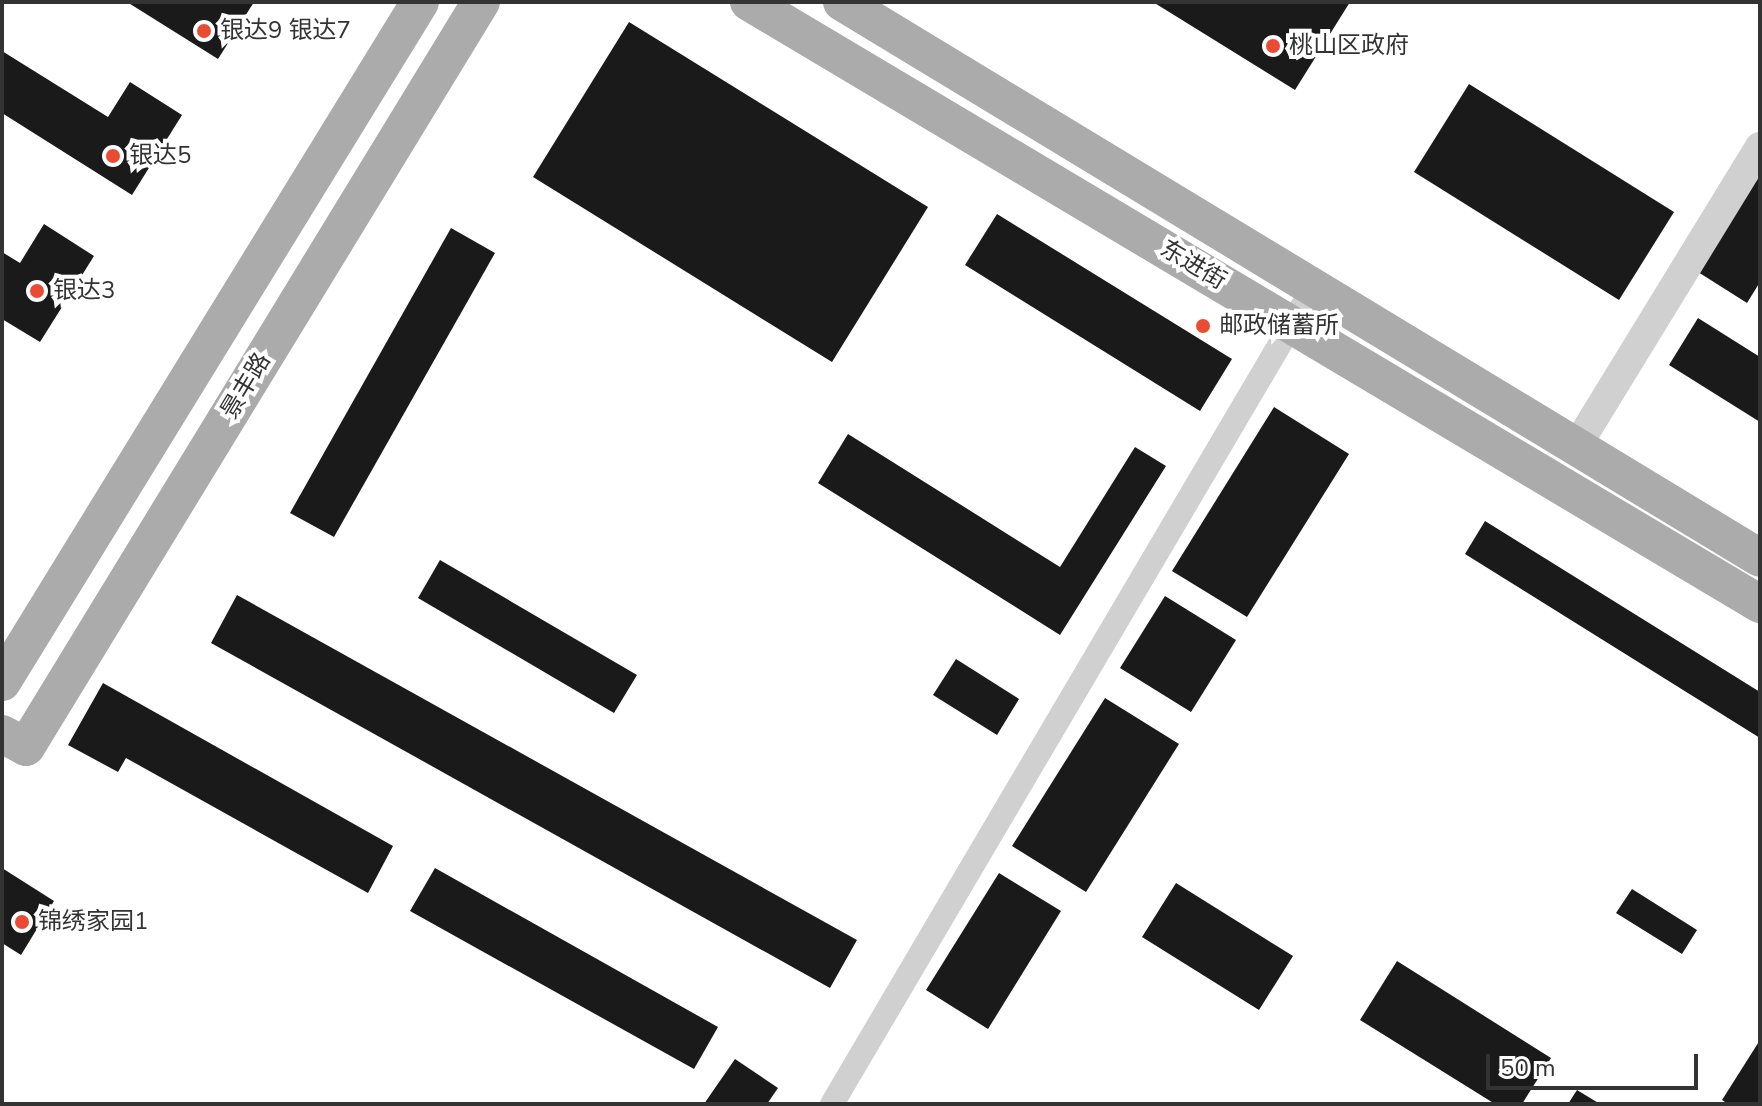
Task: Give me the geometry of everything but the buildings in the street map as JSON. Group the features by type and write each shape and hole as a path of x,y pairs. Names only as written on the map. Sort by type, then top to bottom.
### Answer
{"main road":[{"path":"2,682 420,2"},
{"name":"景丰路","path":"2,734 26,747 481,2"},
{"name":"东进街","path":"749,2 1760,604"},
{"name":"东进街","path":"842,2 1760,558"}],"street":[{"path":"1576,447 1760,147"},
{"path":"832,1104 1313,288"}],"place":[{"name":"银达9 银达7","path":"204,31"},
{"name":"桃山区政府","path":"1273,46"},
{"name":"银达5","path":"113,156"},
{"name":"银达3","path":"37,291"},
{"name":"邮政储蓄所","path":"1203,326"},
{"name":"锦绣家园1","path":"22,922"}]}
